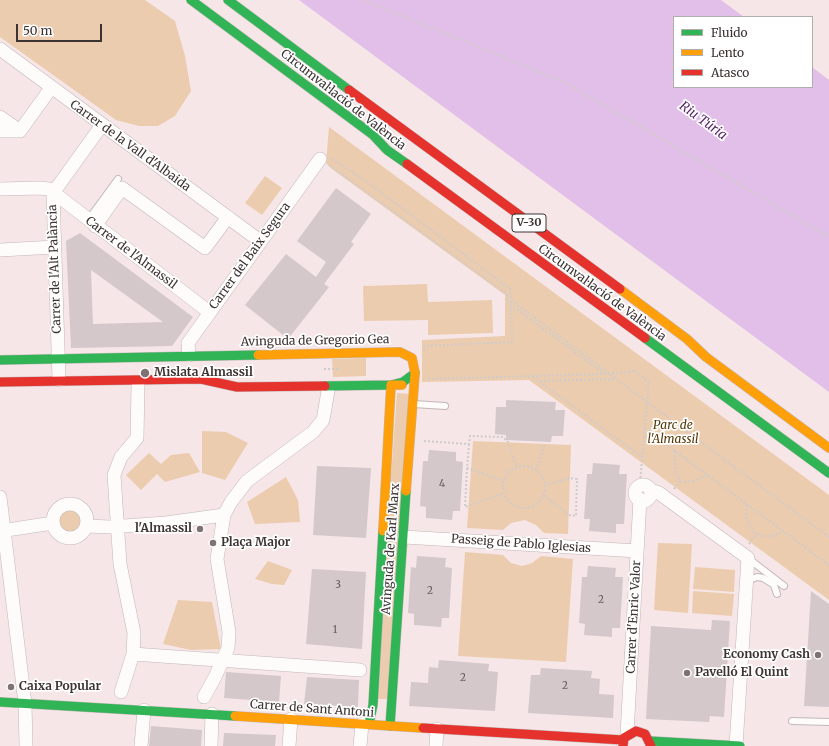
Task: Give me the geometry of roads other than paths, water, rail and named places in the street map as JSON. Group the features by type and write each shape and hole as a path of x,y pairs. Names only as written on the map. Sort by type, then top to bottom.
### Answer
{"main road":[{"name":"Circumval·lació de València","path":"191,0 373,135 387,150 829,473"},
{"name":"Circumval·lació de València","path":"228,0 687,339 706,357 829,448"},
{"path":"373,135 391,145 547,259 579,278"},
{"path":"672,339 683,348 706,357"},
{"name":"Avinguda de Gregorio Gea","path":"0,360 189,355 400,352 412,358 414,373"},
{"path":"391,385 403,382 414,373"},
{"name":"Avinguda de Karl Marx","path":"365,724 383,666 404,537 414,373"},
{"path":"0,382 201,379 238,387 391,385 405,386 414,392"},
{"name":"Avinguda de Karl Marx","path":"390,726 383,666 386,649 391,385"},
{"name":"Carrer de Sant Antoni","path":"0,702 437,729 535,741 624,740 632,732 641,732 645,734 651,743"},
{"path":"651,743 740,746"}],"street":[{"name":"Carrer de la Vall d'Albaida","path":"0,49 260,241"},
{"path":"20,131 51,88"},
{"path":"0,116 20,131"},
{"name":"Carrer de l'Alt Palància","path":"59,380 53,193 102,125"},
{"path":"0,131 20,131"},
{"name":"Carrer del Baix Segura","path":"189,355 188,343 320,159"},
{"path":"0,189 40,188 49,189 53,193"},
{"path":"91,223 122,188 205,248 228,217"},
{"name":"Carrer de l'Almassil","path":"53,193 209,312"},
{"path":"0,250 55,247"},
{"path":"122,692 133,654 134,633 120,564 116,527 114,476 121,457 137,438 138,385"},
{"path":"204,697 223,661 228,648 229,632 217,559 224,515 230,502 247,481 313,432 323,420 328,391"},
{"name":"Carrer d'Enric Valor","path":"624,740 640,499 645,500 649,497 645,488 659,493 748,558"},
{"path":"0,496 2,531 25,703 26,746"},
{"path":"74,505 79,507 85,515 86,526 80,535 68,538 58,533 53,523 59,508 74,505"},
{"path":"86,526 116,527 166,523 224,515"},
{"path":"2,531 53,523"},
{"name":"Passeig de Pablo Iglesias","path":"404,537 637,551"},
{"path":"736,746 748,558"},
{"path":"133,654 360,670"},
{"path":"141,746 144,710"},
{"path":"210,746 212,714"},
{"path":"289,746 291,719"},
{"path":"360,746 365,724"},
{"path":"436,746 437,729"}],"lane":[{"path":"91,223 118,180"},
{"path":"413,404 445,406"},
{"path":"748,558 784,586"},
{"path":"746,581 757,577 763,578 774,585 777,594"},
{"path":"317,664 383,666"},
{"path":"792,721 829,722"}],"water":[{"name":"Riu Túria","path":"299,0 721,0 743,16 673,16 673,88 813,88 813,68 829,80 829,392"}],"place":[{"name":"Mislata Almassil","path":"145,373"},
{"name":"l'Almassil","path":"200,529"},
{"name":"Plaça Major","path":"213,543"},
{"name":"Economy Cash","path":"818,655"},
{"name":"Pavelló El Quint","path":"687,673"},
{"name":"Caixa Popular","path":"11,687"}],"park label":[{"name":"Parc de l'Almassil","path":"673,433"}]}
